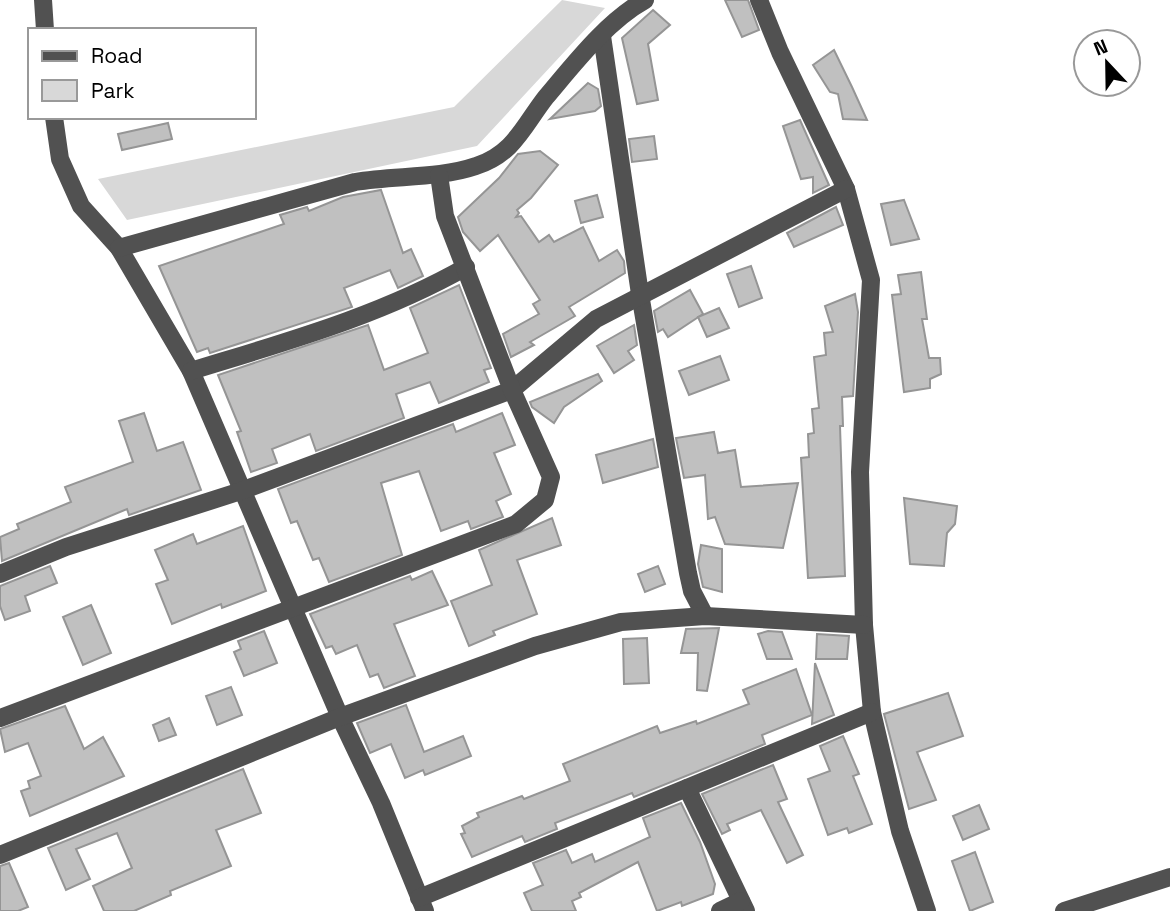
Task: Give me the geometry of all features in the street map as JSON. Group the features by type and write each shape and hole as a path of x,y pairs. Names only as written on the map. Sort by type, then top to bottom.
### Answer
{"street":[{"path":"43,0 46,28"},
{"path":"119,248 355,182 394,175 439,175 478,166 513,146 545,98 602,36 645,0"},
{"path":"759,0 846,190 871,280 860,472 864,625 872,712 900,831 927,911"},
{"path":"602,36 640,294 692,591 705,616"},
{"path":"54,119 60,159 81,206 119,248 191,371 291,607 381,803 422,904 687,788 872,712"},
{"path":"0,718 516,524 545,500 551,477 512,390 445,216 439,175"},
{"path":"0,574 66,547 241,491 512,390 596,319 846,190"},
{"path":"191,371 339,326 421,292 466,267"},
{"path":"0,855 340,717 535,646 621,622 705,616 864,625"},
{"path":"687,788 744,906 720,911"},
{"path":"1142,884 1170,862"},
{"path":"1064,911 1170,877"}],"green space":[{"path":"562,0 605,8 477,146 127,220 98,179 454,107"}],"building":[{"path":"725,0 748,0 759,30 742,37"},
{"path":"653,10 670,25 648,44 658,100 637,104 622,38"},
{"path":"834,50 867,120 843,119 838,94 830,92 813,65"},
{"path":"588,83 598,89 601,106 595,111 550,119"},
{"path":"800,120 829,185 813,193 813,177 801,179 783,126"},
{"path":"168,123 172,139 122,150 118,134"},
{"path":"654,136 657,159 632,162 629,139"},
{"path":"540,151 558,165 531,198 517,210 519,213 516,217 521,216 539,242 549,235 554,242 583,227 599,261 617,250 624,261 625,273 569,307 575,316 530,342 534,345 511,357 503,334 539,314 533,304 540,300 498,235 480,251 463,232 458,217 499,178 518,154"},
{"path":"381,190 403,253 411,249 423,276 398,288 390,270 344,288 352,307 210,353 208,348 197,352 159,266 284,224 280,215 307,207 309,211 343,197"},
{"path":"597,195 603,217 581,223 575,201"},
{"path":"904,200 919,239 891,245 881,204"},
{"path":"836,207 843,225 794,247 787,233"},
{"path":"751,266 762,298 739,307 727,274"},
{"path":"921,272 927,319 922,319 929,358 940,358 941,374 930,379 930,388 904,392 892,295 901,294 898,275"},
{"path":"459,285 491,368 484,370 489,382 439,403 430,382 396,394 404,418 316,451 310,434 272,449 277,463 251,472 237,432 241,431 218,375 368,325 384,370 428,353 410,308"},
{"path":"690,290 703,314 668,337 663,329 658,332 654,311"},
{"path":"855,294 858,312 853,396 842,397 843,426 840,426 845,576 808,578 801,458 809,457 808,434 814,433 812,409 819,408 814,357 826,355 824,333 833,332 825,306"},
{"path":"719,308 729,328 707,337 698,317"},
{"path":"634,325 637,345 628,351 634,360 614,373 597,346"},
{"path":"720,356 729,380 689,395 679,371"},
{"path":"598,374 602,381 564,407 554,423 532,407 530,402"},
{"path":"144,413 157,451 183,442 201,490 129,515 127,509 2,561 0,537 19,529 17,524 71,502 65,487 133,462 119,421"},
{"path":"502,413 515,445 494,453 511,494 496,501 503,517 471,529 468,521 441,531 419,471 381,483 402,555 329,582 319,558 313,560 297,521 291,523 278,489 453,424 456,432"},
{"path":"714,432 718,453 735,450 741,487 798,483 783,548 725,544 715,517 708,519 705,475 684,478 676,438"},
{"path":"653,439 658,467 603,483 596,455"},
{"path":"904,498 957,506 955,524 947,533 944,566 910,564"},
{"path":"552,518 561,545 517,560 537,614 493,631 495,635 469,646 451,601 492,585 479,550"},
{"path":"243,526 266,591 222,608 221,604 172,624 156,584 168,580 155,550 193,534 197,544"},
{"path":"701,545 722,549 722,592 703,587 698,564"},
{"path":"50,566 57,583 25,596 30,611 5,620 0,606 0,586"},
{"path":"658,566 665,584 645,592 638,574"},
{"path":"432,571 448,605 394,624 415,676 384,688 378,674 370,677 357,645 336,654 332,646 326,648 310,614 410,576 412,580"},
{"path":"91,605 111,653 83,665 63,617"},
{"path":"719,628 707,691 697,690 698,653 681,653 686,629"},
{"path":"264,631 277,663 244,676 234,652 241,649 238,641"},
{"path":"768,631 782,632 792,659 767,659 758,634"},
{"path":"817,634 849,636 847,659 816,659"},
{"path":"647,638 649,683 624,684 623,639"},
{"path":"815,663 834,715 812,724"},
{"path":"796,669 812,715 762,735 765,744 634,797 632,793 555,823 557,829 525,842 522,836 472,857 461,834 465,833 462,826 479,817 477,813 570,781 563,764 657,726 660,733 696,721 697,724 749,704 743,690"},
{"path":"231,687 242,715 217,725 206,696"},
{"path":"948,693 963,736 917,752 936,800 909,809 884,714"},
{"path":"406,705 424,752 463,736 471,756 425,775 423,770 405,778 391,744 370,753 357,723"},
{"path":"65,706 84,749 103,737 124,776 30,816 21,791 30,788 28,781 41,776 28,743 5,752 0,729"},
{"path":"169,718 176,735 159,741 153,725"},
{"path":"843,736 859,774 853,776 872,824 849,833 847,828 828,835 808,779 830,771 820,746"},
{"path":"773,765 787,799 778,802 803,855 787,863 761,810 727,824 730,830 722,834 702,794"},
{"path":"243,769 261,813 216,830 231,866 170,891 171,895 134,911 104,911 93,886 132,868 117,833 76,849 90,879 66,890 48,848"},
{"path":"681,803 700,842 715,884 713,894 682,906 681,902 657,911 638,862 579,893 581,897 572,901 576,911 532,911 524,893 543,885 533,863 566,850 572,863 592,854 595,862 650,837 643,818"},
{"path":"979,805 989,829 963,840 953,816"},
{"path":"975,852 993,902 970,911 952,861"},
{"path":"9,863 28,907 18,911 0,911 0,866"}]}
